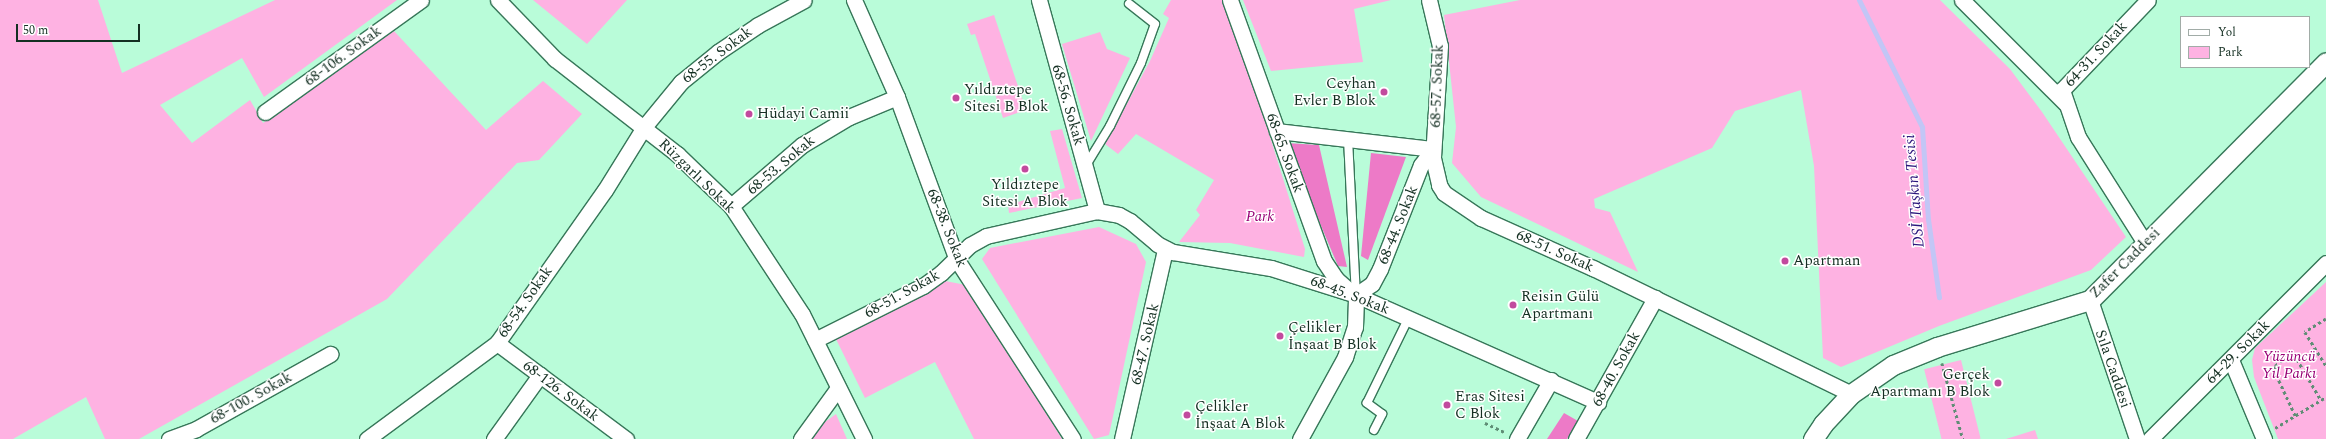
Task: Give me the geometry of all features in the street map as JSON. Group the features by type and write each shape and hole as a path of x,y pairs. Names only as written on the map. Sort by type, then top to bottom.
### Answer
{"street":[{"name":"68-106. Sokak","path":"265,112 421,0"},
{"name":"Rüzgarlı Sokak","path":"498,0 555,59 644,127 688,163 731,206 790,294 815,340 864,439"},
{"name":"68-55. Sokak","path":"644,127 681,82 718,52 758,25 804,0"},
{"name":"68-38. Sokak","path":"854,0 897,97 957,260 1073,439"},
{"name":"68-56. Sokak","path":"1039,0 1098,211"},
{"name":"68-65. Sokak","path":"1230,0 1324,261 1345,287 1356,295"},
{"name":"68-57. Sokak","path":"1429,0 1440,46 1433,149"},
{"path":"1962,0 2063,96 2078,137 2145,243"},
{"name":"64-31. Sokak","path":"2063,96 2148,0"},
{"name":"Zafer Caddesi","path":"1813,439 1823,424 1851,394 1893,365 1937,347 2090,300 2326,62"},
{"name":"68-53. Sokak","path":"731,206 802,145 849,116 897,97"},
{"name":"68-54. Sokak","path":"367,439 496,343 605,190 644,127"},
{"path":"1277,131 1433,149"},
{"name":"68-44. Sokak","path":"1300,439 1344,357 1355,327 1356,295 1372,284 1380,269 1421,165 1433,149"},
{"name":"68-51. Sokak","path":"1433,149 1439,185 1452,200 1481,218 1655,298 1851,394"},
{"name":"68-51. Sokak","path":"815,340 923,286 957,260 970,245 986,236 1098,211"},
{"name":"68-45. Sokak","path":"1098,211 1118,215 1130,222 1165,249 1270,268 1356,295 1598,402"},
{"name":"68-47. Sokak","path":"1122,439 1165,249"},
{"name":"64-29. Sokak","path":"2150,439 2231,360 2326,263"},
{"name":"68-40. Sokak","path":"1576,439 1655,298"},
{"name":"Sıla Caddesi","path":"2090,300 2137,439"},
{"name":"68-126. Sokak","path":"496,343 626,439"},
{"name":"68-100. Sokak","path":"169,439 196,429 330,354"},
{"path":"2231,360 2264,437"},
{"path":"494,439 540,375"},
{"path":"1517,439 1551,380"},
{"path":"801,439 838,388"}],"lane":[{"path":"1085,167 1110,126 1141,63 1155,24 1129,4"},
{"name":"68-44. Sokak","path":"1348,139 1356,295"},
{"path":"1374,430 1382,414 1367,403 1408,319"}],"path":[{"path":"2326,319 2305,332 2326,366"},
{"path":"1937,347 1963,439"},
{"path":"2295,416 2276,375 2275,366 2282,360 2294,354 2321,400"},
{"path":"2264,437 2326,397"},
{"path":"1485,423 1497,429"}],"green space":[{"path":"0,0 98,0 122,73 275,0 397,0 264,97 242,58 160,105 192,143 250,100 263,123 394,31 486,130 543,81 582,114 539,160 517,163 387,299 139,439 105,439 86,397 13,439 0,439"},
{"path":"533,0 627,0 587,44"},
{"name":"Park","path":"1171,0 1224,0 1257,95 1305,249 1304,257 1230,243 1179,242 1200,215 1196,210 1214,180 1136,134 1118,154 1105,144 1150,61 1169,18 1163,14"},
{"path":"1243,0 1391,0 1354,9 1363,62 1271,71"},
{"path":"1520,0 1940,0 2010,69 2042,112 2126,237 2091,270 1939,326 1841,367 1823,358 1814,166 1801,90 1735,111 1712,148 1594,199 1595,208 1610,212 1638,272 1481,197 1452,163 1456,127 1444,15"},
{"path":"994,15 1026,110 1003,118 975,34 971,35 967,24"},
{"path":"1100,32 1107,49 1130,58 1091,141 1062,44"},
{"path":"1062,129 1082,198 1009,213 1008,205 1065,188 1050,131"},
{"path":"1099,227 1136,244 1146,262 1109,435 1094,439 982,259 990,248"},
{"path":"940,280 966,285 1062,439 974,439 935,362 865,398 834,335"},
{"name":"Yüzüncü Yıl Parkı","path":"2326,282 2326,439 2278,439 2254,377 2252,360 2255,348"},
{"path":"1961,360 1981,439 1942,439 1924,369"},
{"path":"836,414 847,439 812,439 825,422"},
{"path":"2035,430 2038,439 2006,439"}],"shaded area":[{"path":"1286,143 1319,145 1347,267 1338,266"},
{"path":"1371,153 1406,157 1368,260 1361,256"},
{"path":"1564,413 1578,421 1567,439 1547,439"}],"waterway":[{"name":"DSİ Taşkın Tesisi","path":"1859,0 1922,127 1928,219 1939,297"}],"place":[{"name":"Ceyhan Evler B Blok","path":"1384,92"},
{"name":"Yıldıztepe Sitesi B Blok","path":"956,98"},
{"name":"Hüdayi Camii","path":"749,114"},
{"name":"Yıldıztepe Sitesi A Blok","path":"1025,169"},
{"name":"Apartman","path":"1785,261"},
{"name":"Reisin Gülü Apartmanı","path":"1513,305"},
{"name":"Çelikler İnşaat B Blok","path":"1280,336"},
{"name":"Gerçek Apartmanı B Blok","path":"1998,383"},
{"name":"Eras Sitesi C Blok","path":"1447,405"},
{"name":"Çelikler İnşaat A Blok","path":"1187,415"}]}
